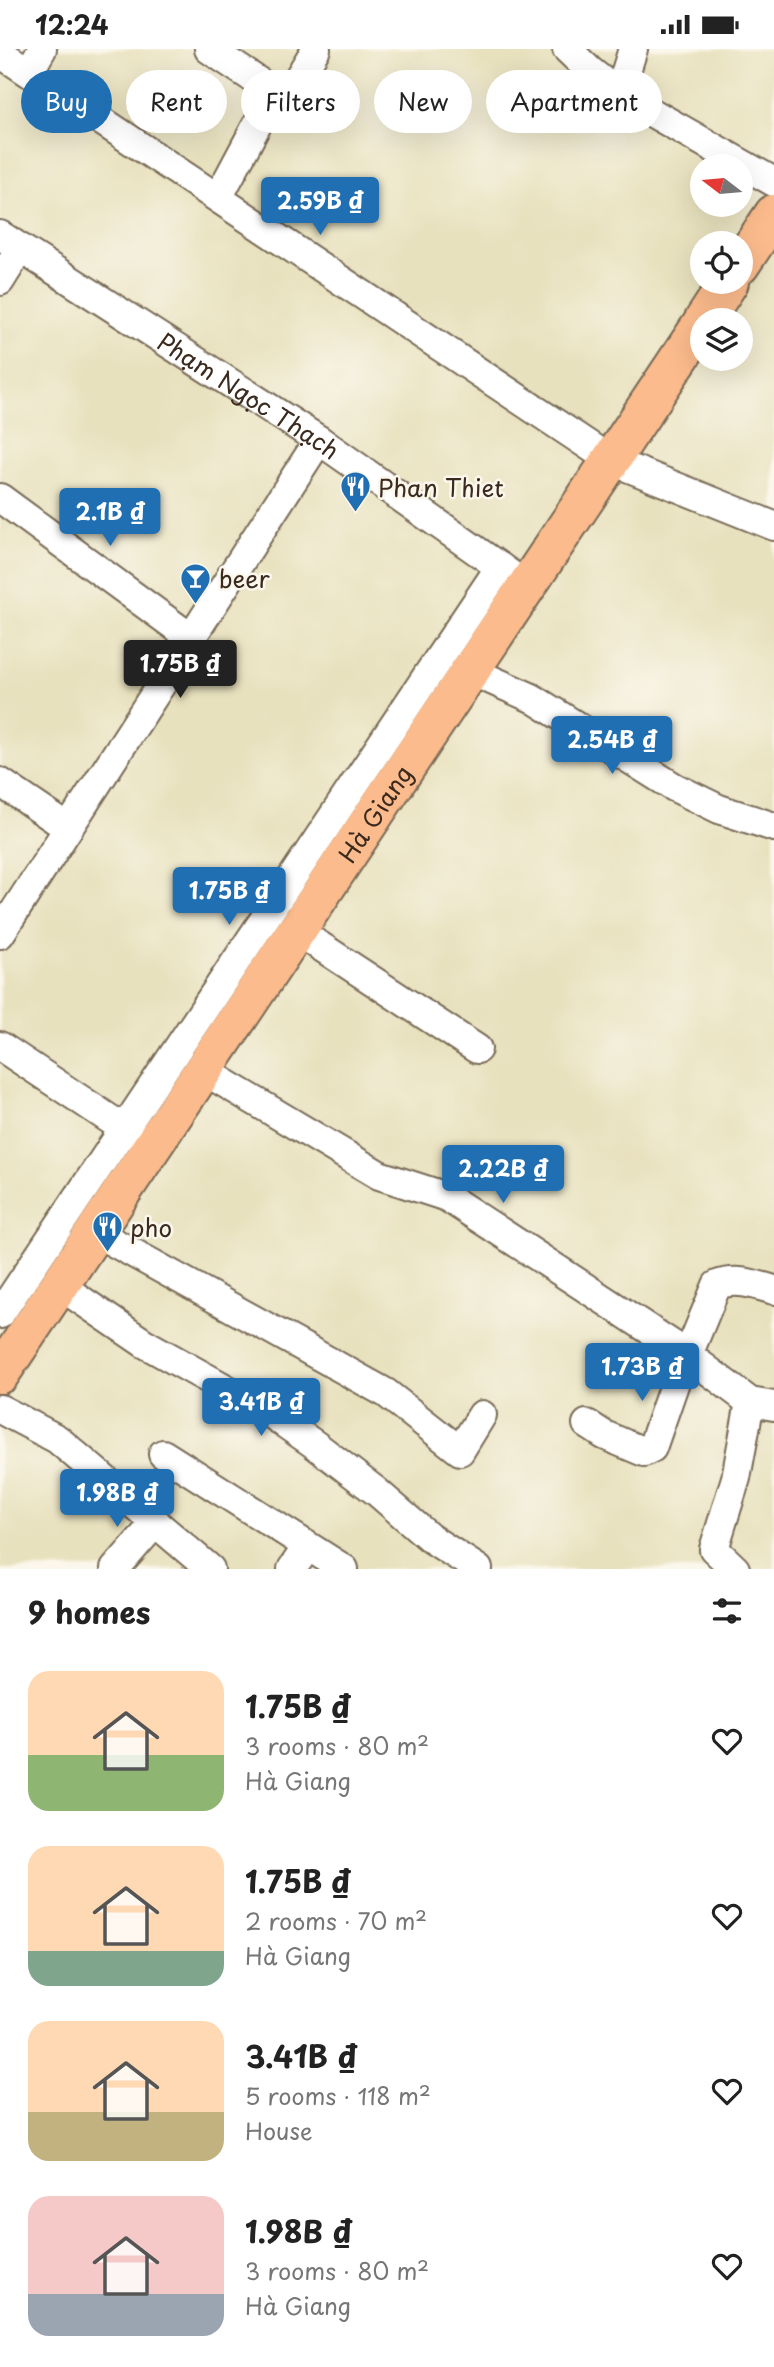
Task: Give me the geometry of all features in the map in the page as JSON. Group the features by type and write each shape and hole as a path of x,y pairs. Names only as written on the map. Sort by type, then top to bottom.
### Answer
{"highway":[{"path":"753,246 772,219"},
{"name":"Hà Giang","path":"0,1374 95,1232 137,1138 203,1070 471,671 514,577 612,461 690,342"}],"street":[{"path":"209,49 242,70"},
{"path":"303,70 316,49"},
{"path":"567,49 589,70"},
{"path":"626,70 633,49"},
{"path":"0,53 35,61 218,198 612,461 774,526"},
{"path":"662,118 774,182"},
{"path":"218,198 253,133"},
{"path":"0,281 10,242"},
{"name":"Phạm Ngọc Thạch","path":"10,242 319,440 514,577"},
{"path":"0,934 319,440"},
{"path":"0,498 191,638"},
{"name":"Hà Giang","path":"0,1314 137,1138 514,577"},
{"path":"471,671 532,698 674,787 719,809 774,827"},
{"path":"0,782 68,828"},
{"path":"297,931 477,1049"},
{"path":"0,1047 137,1138"},
{"path":"203,1070 379,1175 447,1197 762,1404 708,1559 735,1569"},
{"path":"95,1232 386,1393 460,1451 482,1415"},
{"path":"587,1424 628,1447 645,1452 652,1448 686,1354 717,1285 730,1281 753,1283 774,1290"},
{"path":"59,1285 144,1343 282,1422 377,1492 430,1538 478,1569"},
{"path":"0,1409 57,1439 210,1569"},
{"path":"163,1454 299,1558 344,1569"},
{"path":"115,1569 156,1522"}],"place":[{"name":"Phan Thiet","path":"355,514"},
{"name":"beer","path":"196,605"},
{"name":"pho","path":"107,1254"}]}
